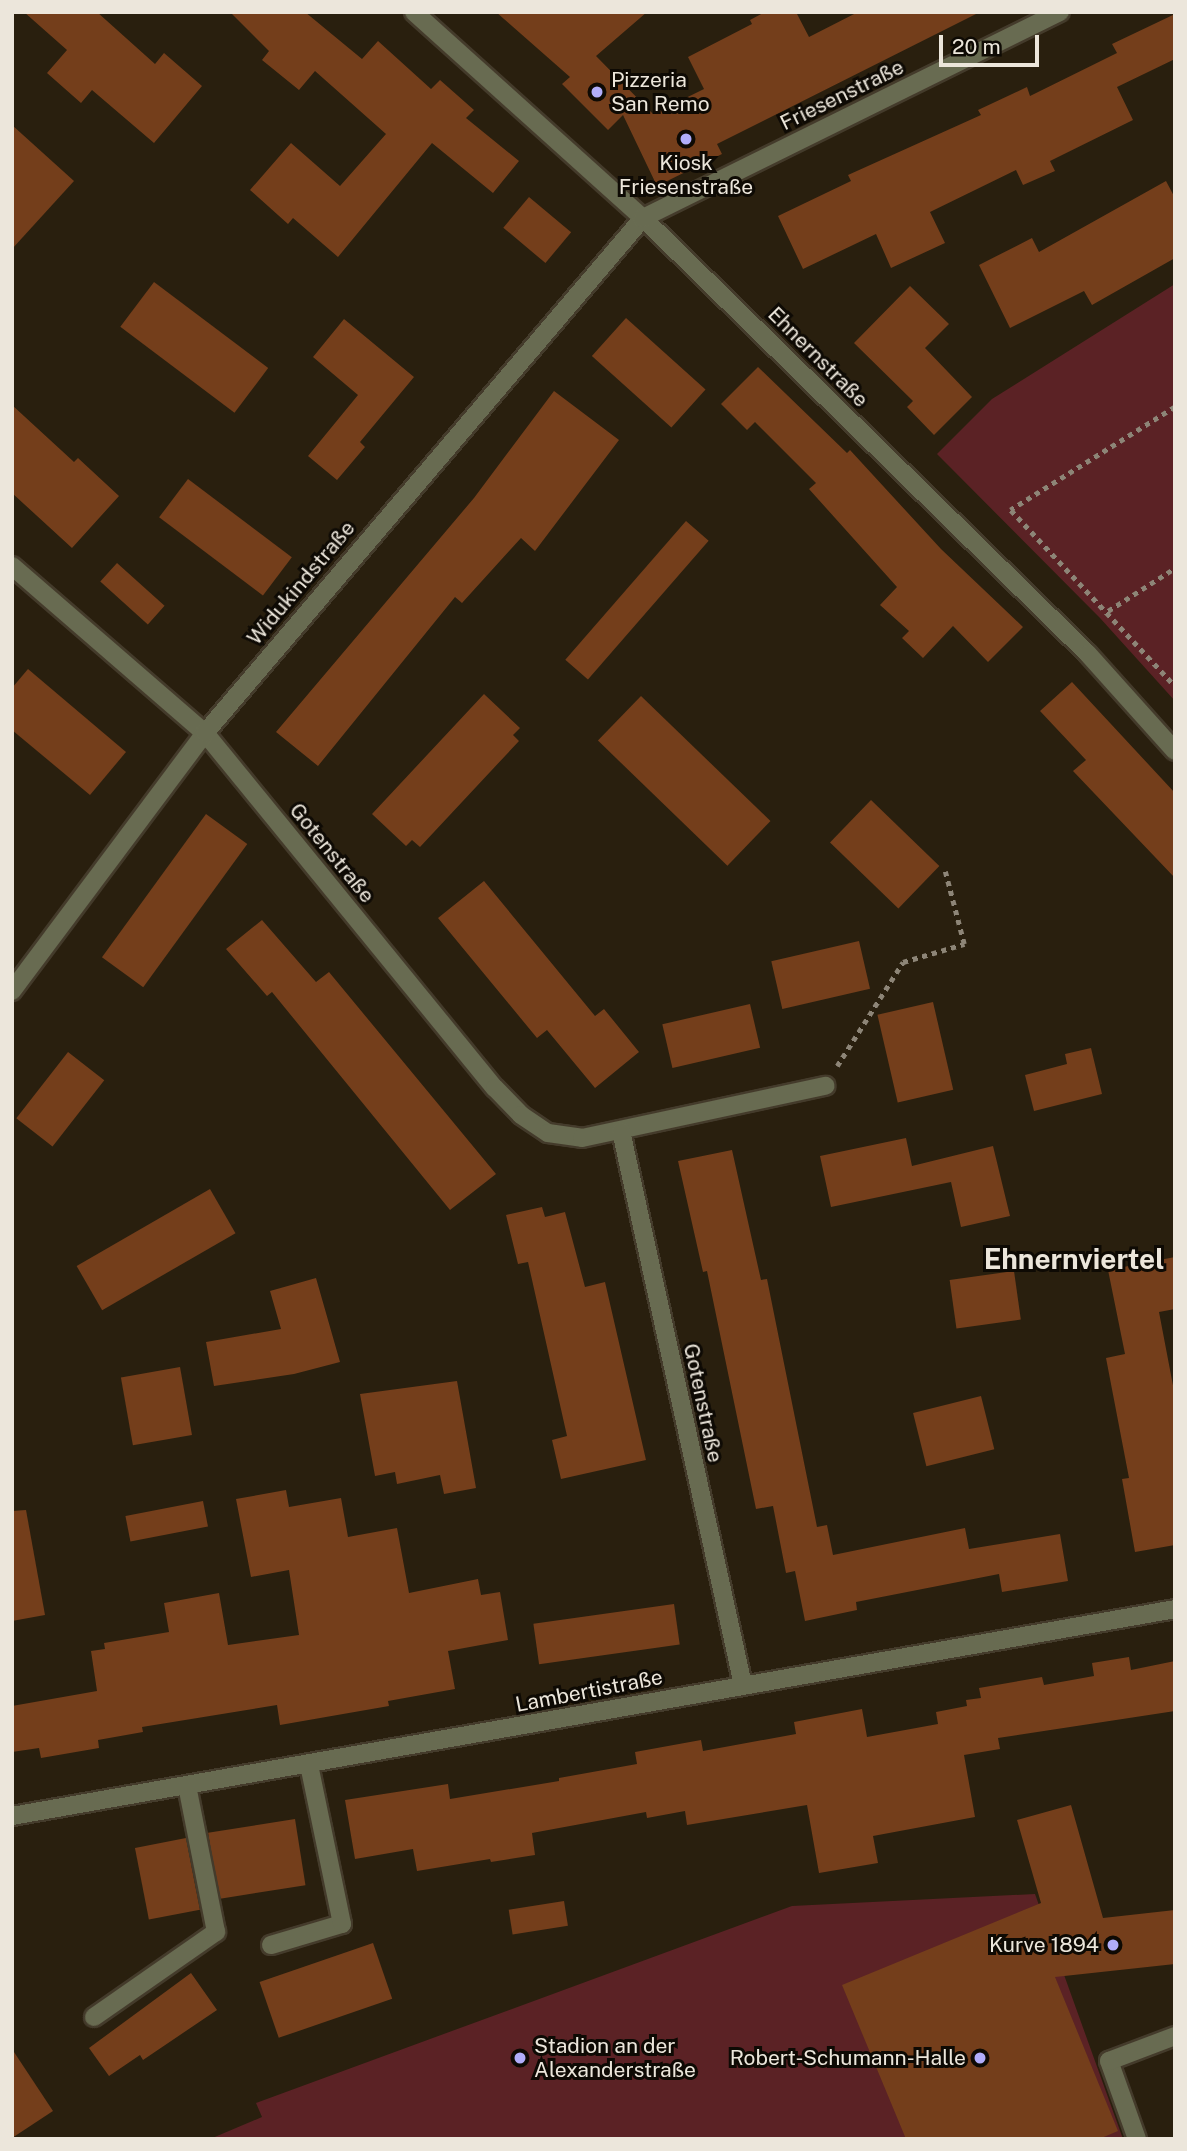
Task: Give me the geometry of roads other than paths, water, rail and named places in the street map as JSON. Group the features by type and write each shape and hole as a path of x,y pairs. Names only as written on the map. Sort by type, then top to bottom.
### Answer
{"street":[{"name":"Ehnernstraße","path":"414,12 643,218 1088,654 1175,751"},
{"name":"Friesenstraße","path":"643,218 1060,12"},
{"name":"Widukindstraße","path":"12,991 205,733 643,218"},
{"name":"Gotenstraße","path":"12,566 205,733 521,1115 548,1133 582,1138 825,1086"},
{"name":"Gotenstraße","path":"621,1131 743,1685"},
{"name":"Lambertistraße","path":"12,1816 1175,1609"},
{"path":"271,1945 342,1924 309,1765"},
{"path":"94,2017 216,1932 187,1786"},
{"path":"1137,2139 1109,2061 1175,2036"}],"place":[{"name":"Pizzeria San Remo","path":"597,92"},
{"name":"Kiosk Friesenstraße","path":"686,139"},
{"name":"Kurve 1894","path":"1113,1945"},
{"name":"Stadion an der Alexanderstraße","path":"520,2058"},
{"name":"Robert-Schumann-Halle","path":"980,2058"}],"district":[{"name":"Ehnernviertel","path":"1074,1259"}]}
